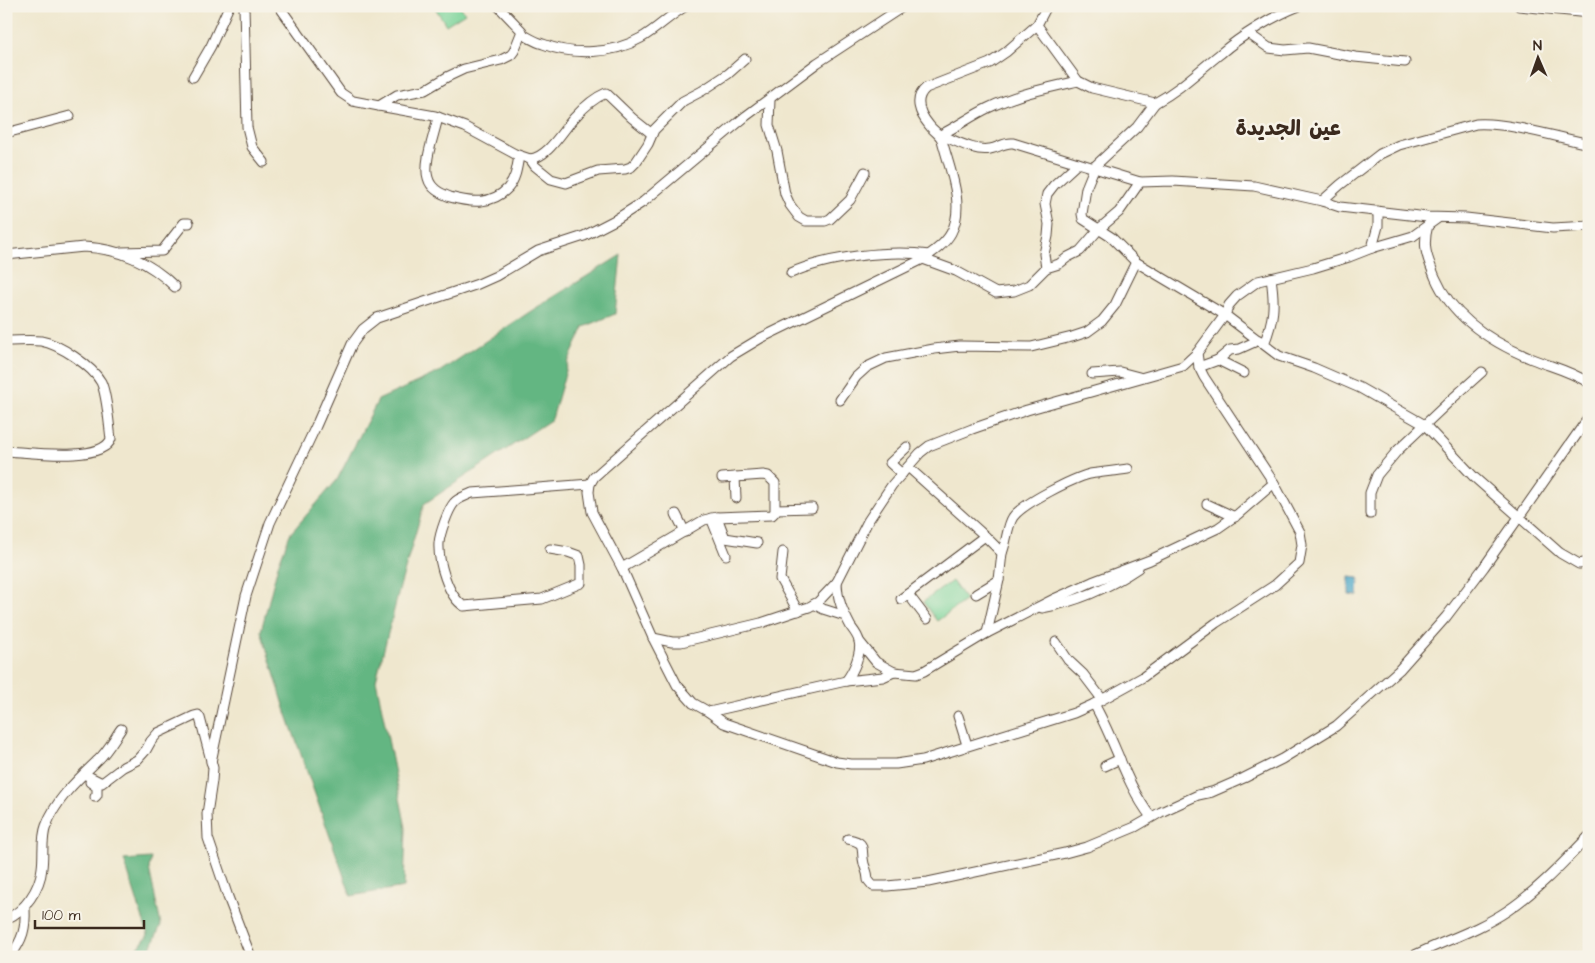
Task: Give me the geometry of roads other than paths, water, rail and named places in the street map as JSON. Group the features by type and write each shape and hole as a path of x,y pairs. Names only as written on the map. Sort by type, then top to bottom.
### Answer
{"street":[{"path":"194,77 212,46 229,6"},
{"path":"244,6 247,127 252,146 264,162"},
{"path":"279,6 341,93 353,100 438,117 465,127 519,156 530,159 536,159 545,152 575,117 596,97 606,93 652,134"},
{"path":"379,106 397,95 425,90 464,69 502,60 514,51 522,34 521,29 498,6"},
{"path":"522,34 553,47 581,51 601,51 626,45 642,38 686,6"},
{"path":"211,762 246,596 270,523 352,344 363,329 377,318 478,284 496,276 538,251 584,236 615,220 643,202 732,128 817,63 904,6"},
{"path":"1047,6 1037,25 1006,52 990,63 932,85 921,92 918,105 928,125 940,135 980,149 988,150 1008,142 1013,142 1140,182 1173,181 1254,186 1322,201 1340,207 1553,228 1589,226"},
{"path":"1299,6 1282,13 1220,53 1177,91 1155,103 1137,127 1104,156 1094,168 1086,188 1082,214 1086,222 1111,236 1136,262 1225,315 1280,356 1360,388 1425,425 1474,476 1560,553 1579,564 1589,562"},
{"path":"1519,6 1589,13"},
{"path":"1037,25 1078,81 1092,88 1155,103"},
{"path":"1249,34 1269,48 1285,50 1308,48 1355,57 1405,62"},
{"path":"530,159 535,166 551,179 566,182 598,171 631,167 648,144 652,134 683,101 715,83 745,59"},
{"path":"940,135 959,126 976,114 1002,102 1023,94 1078,81"},
{"path":"770,99 769,125 777,151 785,194 790,205 799,216 806,221 825,221 830,219 850,200 865,172"},
{"path":"6,133 70,116"},
{"path":"438,117 427,171 430,184 441,193 466,202 480,202 493,198 506,190 512,183 519,156"},
{"path":"1322,201 1380,154 1399,145 1476,124 1509,127 1589,144"},
{"path":"940,135 954,185 957,204 956,221 951,233 926,257 760,338 731,356 594,477 590,484 592,512 622,568 677,686 692,703 724,723 837,762 851,764 896,764 914,762 1074,713 1098,702 1142,677 1216,623 1276,584 1299,563 1302,546 1300,532 1274,483 1204,377 1199,367 1197,353"},
{"path":"1046,268 1044,254 1049,224 1045,204 1047,194 1078,163"},
{"path":"791,273 829,261 868,255 915,253 956,271 996,293 1014,291 1029,285 1046,268 1059,264 1068,256 1080,251 1119,212 1140,182"},
{"path":"1372,248 1378,226 1378,211"},
{"path":"653,638 681,642 761,623 814,604 837,582 868,522 892,485 924,450 944,439 1027,410 1183,366 1197,353 1225,315 1229,305 1249,286 1258,281 1348,258 1372,248 1413,236 1438,218"},
{"path":"6,255 84,247 116,252 162,251 184,223 189,223"},
{"path":"1428,225 1424,243 1427,257 1437,281 1448,300 1472,324 1493,340 1512,350 1534,360 1570,372 1589,383"},
{"path":"116,252 160,272 175,287"},
{"path":"840,400 856,377 867,367 886,358 960,346 1031,347 1087,332 1102,322 1115,305 1136,262"},
{"path":"1199,367 1218,360 1230,350 1261,342 1272,320 1274,306 1271,278"},
{"path":"6,341 40,341 51,343 74,357 96,375 101,382 104,392 111,439 104,448 90,453 63,454 6,450"},
{"path":"1218,360 1244,373"},
{"path":"1092,374 1120,372 1140,377"},
{"path":"1370,514 1370,493 1377,475 1397,451 1482,372"},
{"path":"848,839 858,841 862,845 864,863 868,870 868,880 873,886 928,882 1065,853 1087,847 1198,795 1212,792 1244,778 1336,726 1399,670 1446,617 1484,567 1589,417"},
{"path":"906,447 890,463 905,470 985,536 1002,553"},
{"path":"987,632 999,580 1002,553 1007,541 1008,529 1014,517 1040,496 1088,475 1128,470"},
{"path":"622,568 714,517 772,515 776,509 775,483 768,476 722,478"},
{"path":"735,477 736,498"},
{"path":"837,582 837,595 845,616 859,641 876,662 894,672 916,674 987,632 1030,611 1092,582 1150,560 1218,528 1235,517 1274,483"},
{"path":"550,549 579,556 581,583 542,599 464,606 453,597 442,565 439,543 454,502 472,493 590,484"},
{"path":"1207,504 1235,517"},
{"path":"776,509 812,508"},
{"path":"676,514 685,532"},
{"path":"714,517 726,538 757,543"},
{"path":"714,517 726,555"},
{"path":"926,619 904,597 985,536"},
{"path":"783,552 780,579 798,611"},
{"path":"976,594 999,580"},
{"path":"814,604 845,616"},
{"path":"846,681 857,661 859,641"},
{"path":"1056,642 1068,660 1083,674 1098,702 1120,759 1140,803 1150,817"},
{"path":"709,712 846,681 883,677 894,672"},
{"path":"82,775 102,783 124,766 136,760 158,733 198,715 213,768 207,814 208,838 251,957"},
{"path":"958,716 967,745"},
{"path":"6,919 15,916 25,908 37,885 42,869 44,834 51,813 82,775 99,760 121,729"},
{"path":"1105,766 1120,759"},
{"path":"82,775 97,787 97,795 95,797"},
{"path":"1411,957 1476,928 1508,911 1554,872 1589,836"},
{"path":"10,957 24,934 25,908"}],"water":[{"path":"1349,577 1359,578 1358,596 1349,595"}],"district":[{"name":"عين الجديدة","path":"1288,128"}]}
